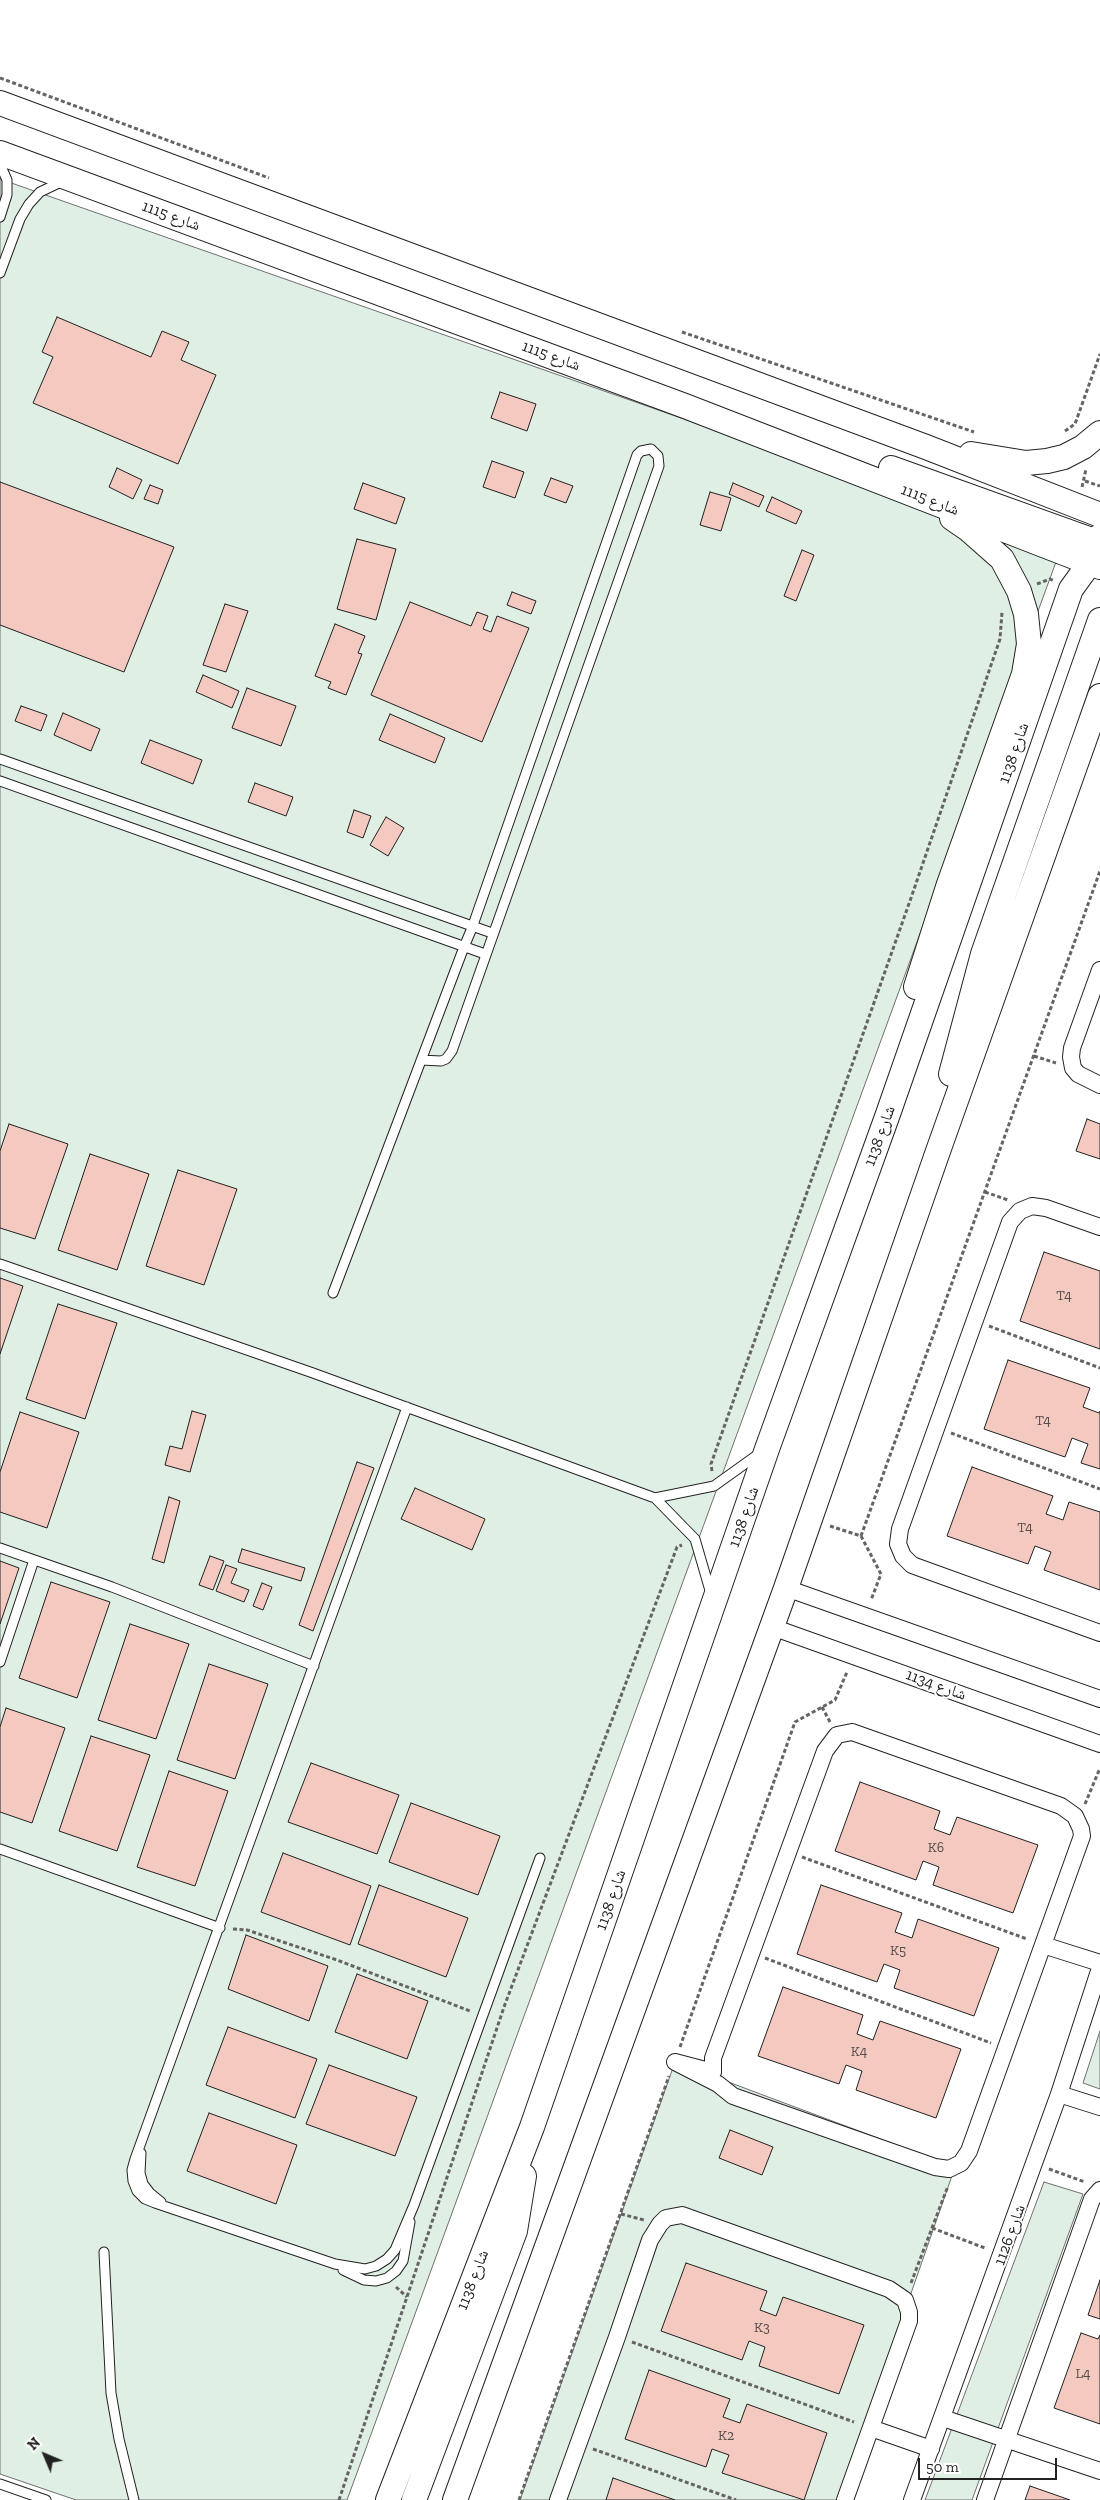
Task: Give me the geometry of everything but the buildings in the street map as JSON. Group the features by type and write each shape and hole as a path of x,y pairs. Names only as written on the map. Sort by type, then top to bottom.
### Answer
{"street":[{"path":"0,103 926,447 1100,515"},
{"name":"شارع 1115","path":"0,153 685,406 915,494 1098,552"},
{"path":"685,406 752,415 1098,552"},
{"path":"926,447 1026,463 1040,462 1064,456 1082,447 1100,433"},
{"path":"915,494 968,529 1002,559 1019,591 1026,614 1029,644 1024,674 949,884 914,992 919,1025"},
{"name":"شارع 1138","path":"388,2500 532,2127 767,1449 919,1025 1071,589 1098,552"},
{"path":"937,1154 950,1074 982,954 1100,620"},
{"path":"455,2500 786,1588 937,1154 1100,696"},
{"path":"1079,756 1100,732"},
{"path":"1100,970 1072,1048 1071,1057 1073,1068 1078,1074 1100,1085"},
{"path":"1100,1227 1046,1208 1032,1206 1020,1211 1010,1222 900,1529 898,1544 903,1556 912,1565 1100,1633"},
{"path":"786,1588 1100,1699"},
{"name":"شارع 1134","path":"772,1627 1100,1744"},
{"path":"844,1733 859,1734 1061,1806 1079,1821 1082,1836 1006,2049 969,2151 965,2159 955,2167 943,2169 935,2167 733,2096 718,2084 675,2062 712,2072 713,2058 825,1751 837,1735 844,1733"},
{"path":"1043,1945 1100,1963"},
{"name":"شارع 1126","path":"912,2500 1003,2255 1060,2094 1100,1968"},
{"path":"1060,2094 1100,2108"},
{"path":"414,2500 515,2232 532,2127"},
{"path":"985,2500 1095,2187"},
{"path":"558,2500 650,2240 666,2218 682,2215 888,2289 905,2300 909,2312 909,2321 845,2500"},
{"path":"943,2418 1006,2441 1100,2471"},
{"path":"870,2428 931,2449"},
{"path":"468,2500 473,2451"}],"lane":[{"path":"0,164 7,180 7,195 0,217"},
{"path":"0,273 20,219 29,204 40,192 54,184 70,179"},
{"path":"332,1293 464,947 472,928 637,455 641,451 651,450 658,456 659,466 450,1056 441,1061 421,1060"},
{"path":"0,759 492,934"},
{"path":"0,781 485,954"},
{"path":"0,1264 407,1407 655,1498 695,1539 714,1604"},
{"path":"407,1407 141,2148 140,2173 150,2193 167,2206 335,2264 365,2269 387,2260 395,2250 414,2205 540,1858"},
{"path":"655,1498 714,1486 767,1449"},
{"path":"0,1548 112,1587 314,1666"},
{"path":"0,1662 34,1560"},
{"path":"0,1849 220,1928"},
{"path":"335,2264 364,2280 376,2281 387,2278 396,2271 403,2261 414,2205"},
{"path":"104,2252 111,2393 118,2439 134,2500"},
{"path":"0,2484 46,2500"}],"path":[{"path":"0,78 278,182"},
{"path":"678,330 982,435"},
{"path":"1058,435 1075,424 1100,354"},
{"path":"1085,481 1100,486"},
{"path":"714,1486 711,1464 912,898 1000,639 1003,606"},
{"path":"861,1536 1100,870"},
{"path":"975,1321 1100,1368"},
{"path":"936,1427 1100,1489"},
{"path":"810,1520 861,1536 881,1574 868,1608 854,1612"},
{"path":"339,2500 504,2007 677,1548 695,1539"},
{"path":"519,2500 795,1722 835,1700 847,1673 840,1651"},
{"path":"1079,1821 1100,1768"},
{"path":"788,1851 1043,1945"},
{"path":"220,1928 247,1930 337,1960 482,2016"},
{"path":"751,1953 1006,2049"},
{"path":"1035,2164 1095,2187"},
{"path":"905,2300 955,2167"},
{"path":"621,2214 660,2224"},
{"path":"932,2228 1003,2255"},
{"path":"617,2337 870,2428"},
{"path":"578,2444 736,2500"}],"green space":[{"path":"0,179 1060,551 347,2500 76,2500 0,2474"},
{"path":"1100,2031 1100,2089 1083,2083"},
{"path":"675,2062 955,2167 839,2500 520,2500"},
{"path":"1044,2182 1083,2194 972,2500 925,2500"}]}
